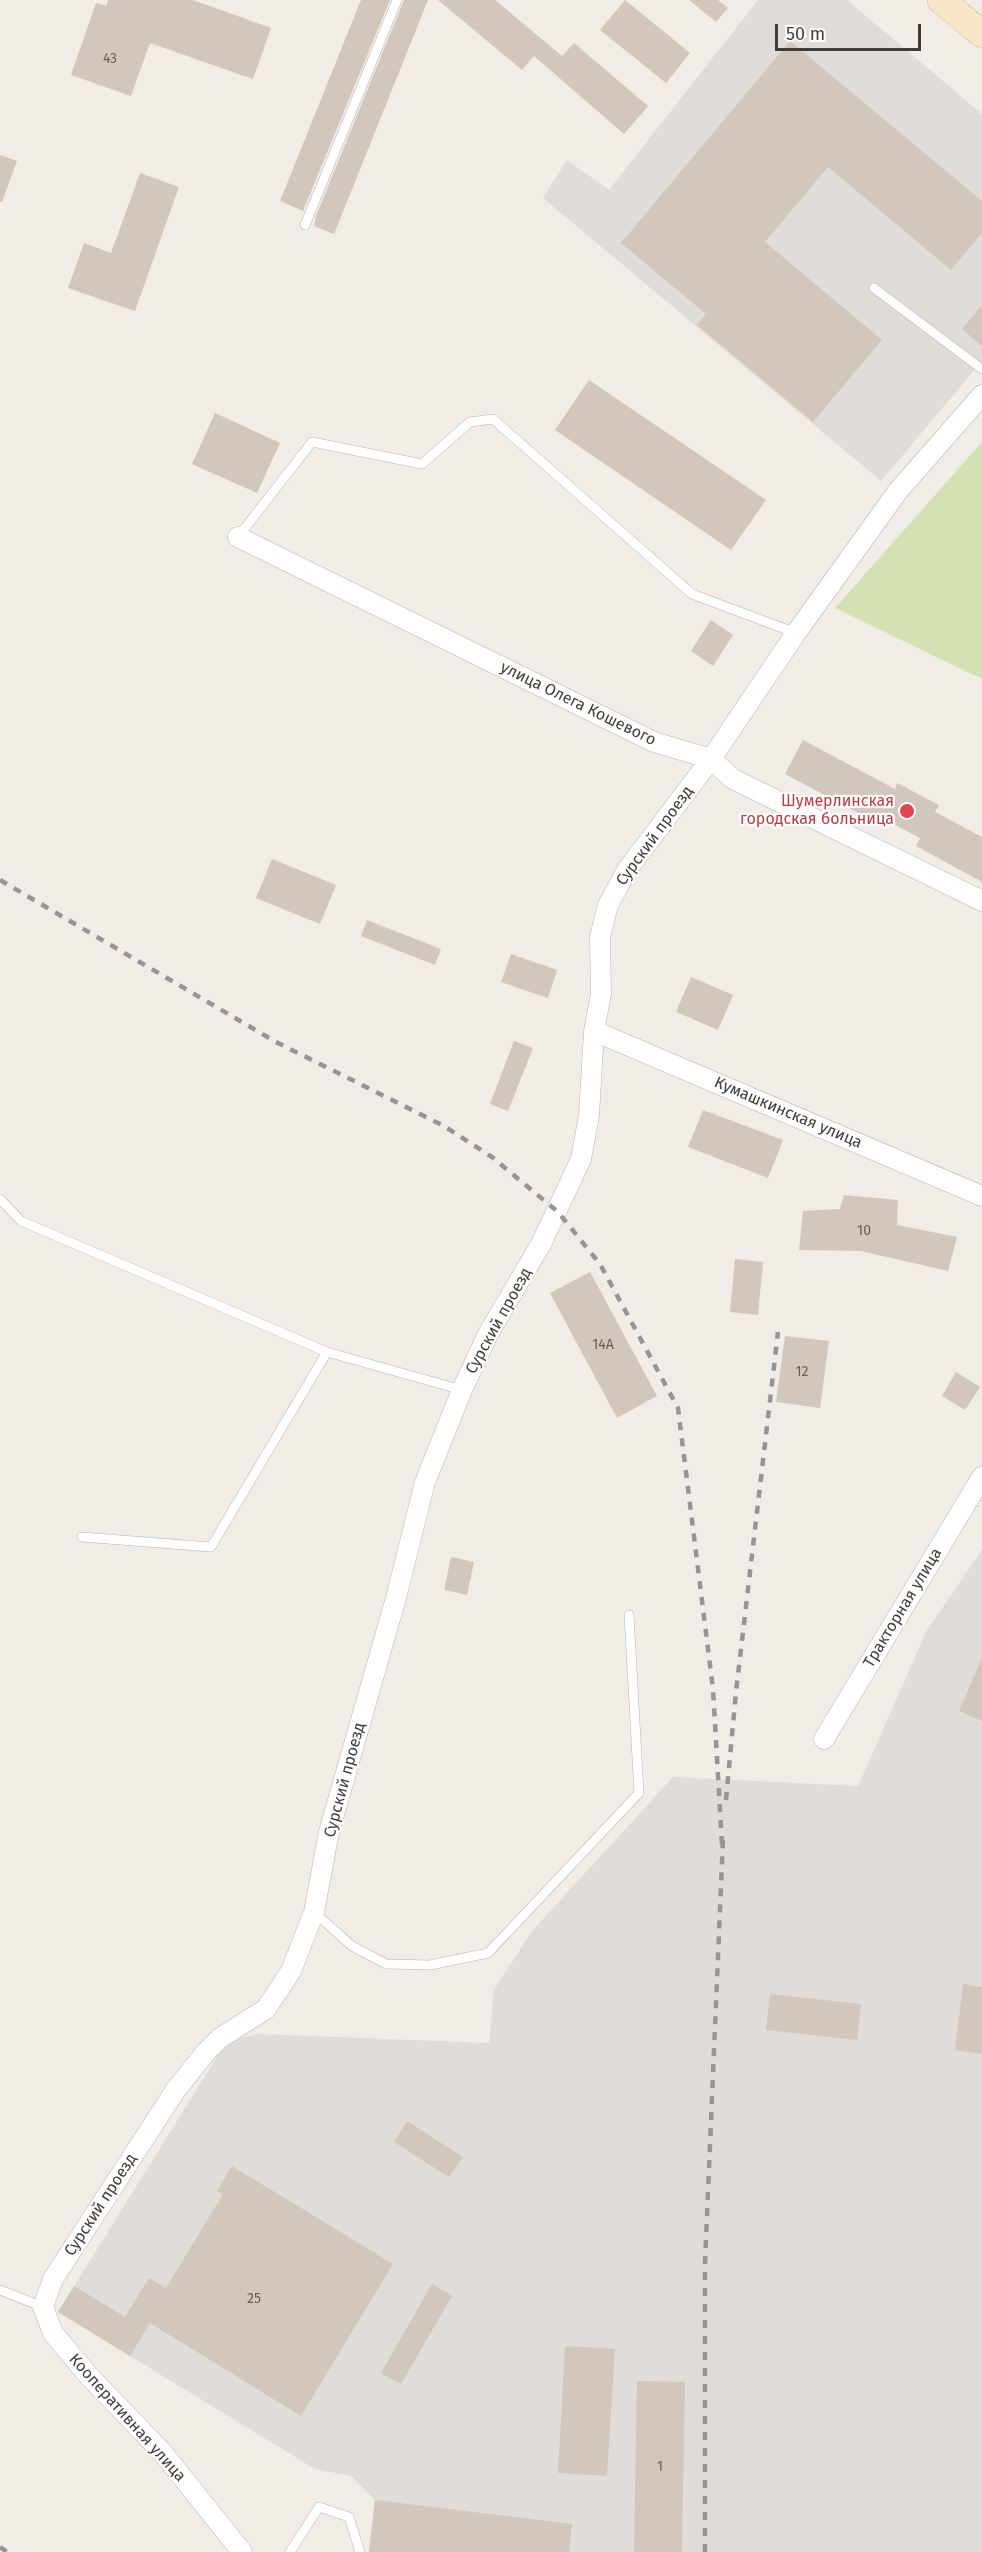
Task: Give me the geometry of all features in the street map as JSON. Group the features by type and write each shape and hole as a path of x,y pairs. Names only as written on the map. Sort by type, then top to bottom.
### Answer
{"main road":[{"path":"941,0 982,34"}],"street":[{"name":"Сурский проезд","path":"44,2307 53,2279 175,2091 220,2038 266,2008 291,1971 314,1912 329,1832 396,1598 424,1482 488,1334 542,1244 581,1159 589,1115 594,1031 602,994 600,937 608,905 627,870 711,759 796,633 898,491 982,395"},
{"name":"улица Олега Кошевого","path":"238,537 654,742 711,759 733,779 982,901"},
{"name":"Кумашкинская улица","path":"594,1031 982,1196"},
{"name":"Тракторная улица","path":"824,1739 982,1477"},
{"name":"Кооперативная улица","path":"44,2307 53,2333 88,2375 163,2453 242,2552"}],"lane":[{"path":"305,225 398,0"},
{"path":"874,288 982,369"},
{"path":"238,537 312,442 422,464 470,422 494,418 692,594 796,633"},
{"path":"0,1199 21,1221 327,1352 462,1390"},
{"path":"82,1537 211,1547 327,1352"},
{"path":"314,1912 352,1946 387,1964 429,1965 488,1953 639,1793 629,1615"},
{"path":"0,2290 44,2307"},
{"path":"290,2552 318,2507 349,2517 360,2552"}],"shaded area":[{"path":"758,0 847,0 982,114 982,361 881,481 543,198 567,160 609,190"},
{"path":"982,1550 982,2552 369,2552 375,2500 351,2476 315,2469 58,2312 222,2049 240,2038 260,2034 489,2043 494,1990 532,1931 673,1777 858,1786 927,1630"}],"green space":[{"path":"982,442 982,679 835,608"}],"building":[{"path":"108,0 193,0 271,28 253,79 150,43 131,96 71,75 96,3 106,6"},
{"path":"361,0 390,0 303,211 280,201"},
{"path":"404,0 428,0 334,234 314,226 316,216"},
{"path":"438,0 495,0 562,56 574,43 648,106 624,134 534,56 522,70"},
{"path":"625,0 690,53 666,83 600,30"},
{"path":"689,0 718,0 728,8 716,22"},
{"path":"790,41 982,201 982,233 951,270 828,167 765,242 882,340 813,422 697,325 706,314 621,243"},
{"path":"0,155 17,161 2,202 0,202"},
{"path":"140,173 179,187 135,311 68,288 84,243 111,253"},
{"path":"982,305 982,346 962,329"},
{"path":"589,380 766,500 731,550 555,430"},
{"path":"215,413 280,443 257,493 192,464"},
{"path":"711,620 733,635 713,666 691,651"},
{"path":"803,740 895,789 897,783 939,805 935,812 982,837 982,882 916,846 920,838 880,817 877,823 785,774"},
{"path":"272,859 336,885 320,924 256,898"},
{"path":"367,920 441,949 435,965 361,936"},
{"path":"511,954 557,970 548,998 501,982"},
{"path":"691,977 733,995 718,1030 676,1012"},
{"path":"514,1041 533,1048 508,1111 490,1104"},
{"path":"703,1110 783,1140 768,1178 688,1147"},
{"path":"844,1195 898,1200 897,1225 957,1237 948,1271 861,1251 799,1250 803,1211 840,1209"},
{"path":"735,1259 763,1262 758,1315 730,1312"},
{"path":"590,1272 657,1396 617,1418 550,1293"},
{"path":"785,1336 829,1341 820,1408 776,1402"},
{"path":"956,1372 980,1387 965,1410 942,1396"},
{"path":"451,1557 474,1562 467,1595 444,1590"},
{"path":"982,1658 982,1721 959,1711"},
{"path":"963,1984 982,1987 982,2054 955,2050"},
{"path":"770,1994 861,2004 857,2040 766,2030"},
{"path":"407,2121 463,2157 449,2177 394,2142"},
{"path":"232,2166 393,2264 301,2416 150,2323 130,2356 58,2312 74,2286 125,2317 149,2278 166,2288 223,2194 217,2191"},
{"path":"432,2284 452,2296 401,2384 381,2373"},
{"path":"565,2346 615,2349 607,2476 558,2473"},
{"path":"637,2381 685,2382 682,2552 634,2552"},
{"path":"375,2500 572,2524 569,2552 369,2552"}],"railway":[{"path":"0,880 276,1042 444,1126 492,1157 558,1212 600,1264 678,1408 713,1689 722,1845"},
{"path":"726,1800 736,1692 778,1332"},
{"path":"705,2552 705,2263 723,1839"},
{"path":"0,2547 7,2552"}],"place":[{"name":"Шумерлинская городская больница","path":"907,811"}]}
